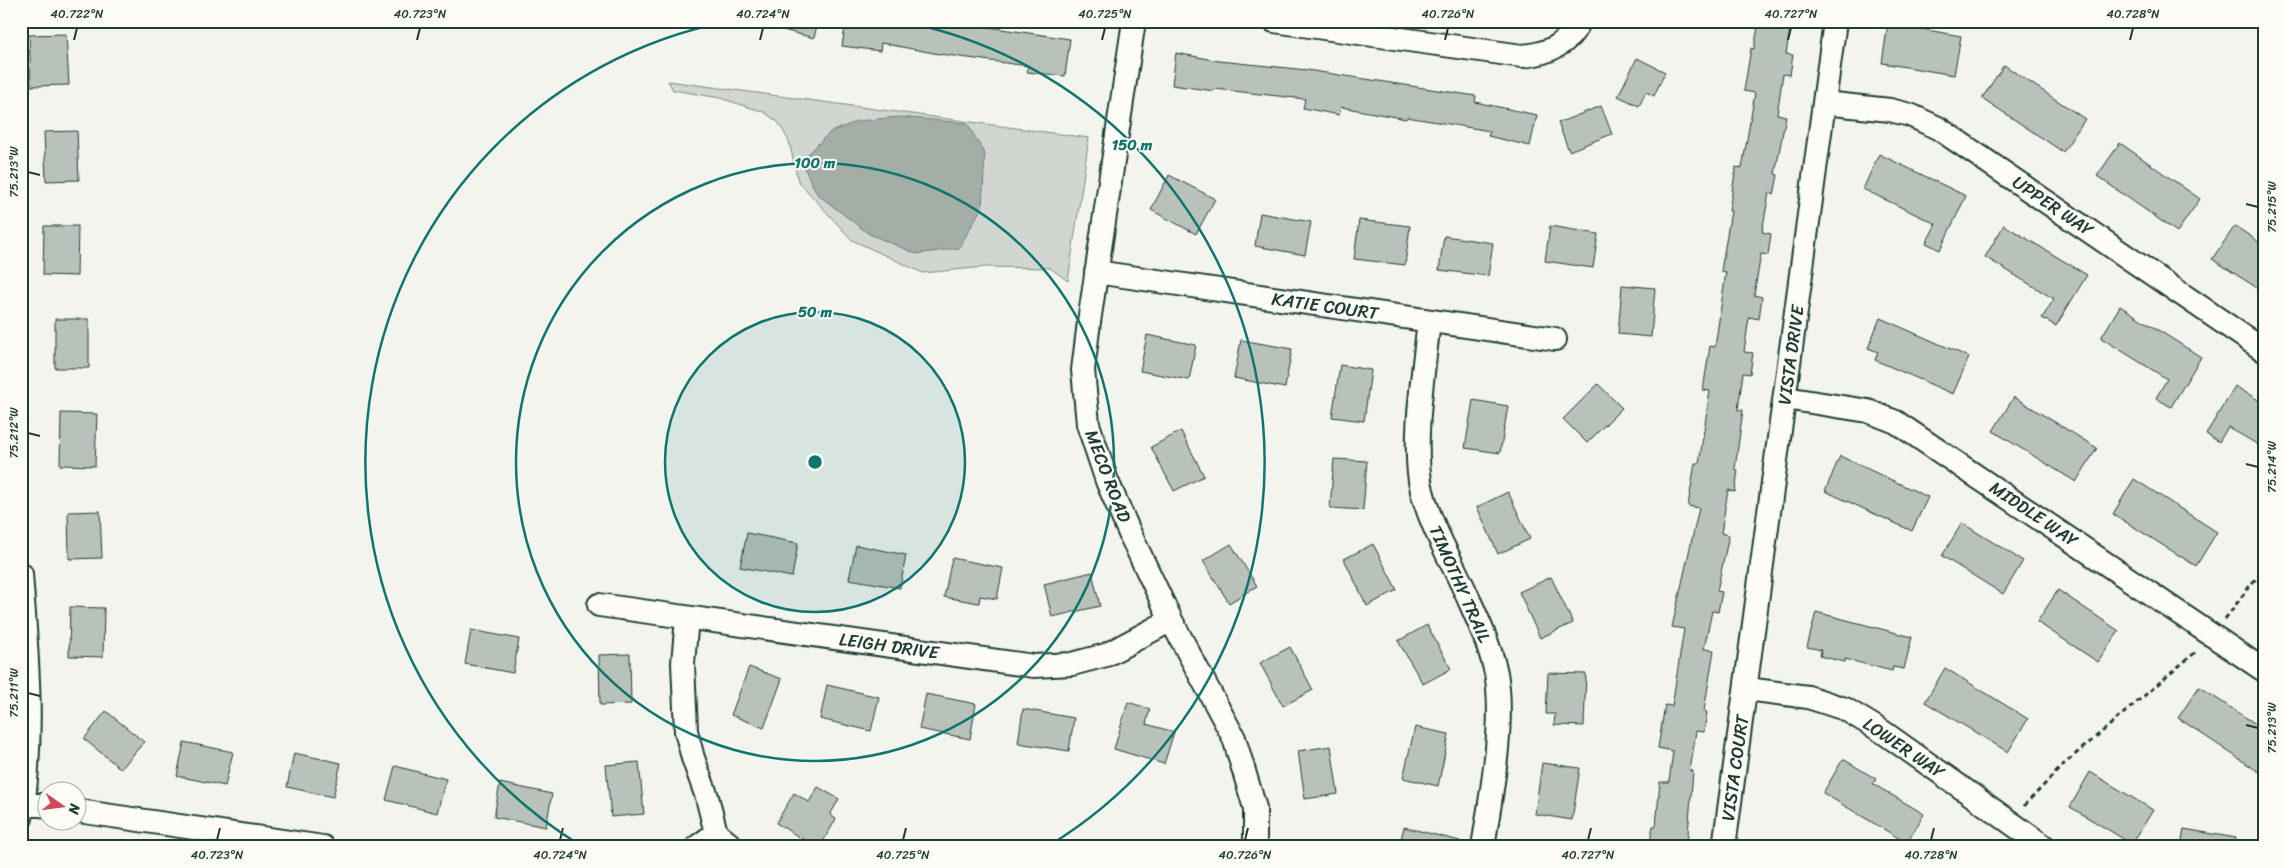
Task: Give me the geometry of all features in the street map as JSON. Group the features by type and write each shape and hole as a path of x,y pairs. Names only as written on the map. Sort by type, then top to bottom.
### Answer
{"street":[{"name":"MECO ROAD","path":"1134,21 1096,272 1084,370 1088,424 1114,496 1171,620 1234,738 1255,808 1254,847"},
{"path":"1274,21 1522,56 1540,54 1558,47 1580,21"},
{"name":"VISTA DRIVE","path":"1747,689 1835,21"},
{"name":"UPPER WAY","path":"1824,103 1890,110 1910,115 1938,128 2265,351"},
{"name":"KATIE COURT","path":"1096,272 1555,339"},
{"name":"TIMOTHY TRAIL","path":"1429,321 1418,458 1421,490 1434,529 1470,600 1488,645 1496,674 1498,719 1493,785 1483,847"},
{"name":"MIDDLE WAY","path":"1785,398 1868,411 1896,422 2265,671"},
{"path":"21,574 29,696 29,744 22,810 38,808"},
{"name":"LEIGH DRIVE","path":"599,605 1034,666 1072,664 1106,655 1171,620"},
{"path":"688,618 683,663 686,732 707,797 725,840 697,847"},
{"name":"LOWER WAY","path":"1747,689 1808,697 1845,709 1883,732 2045,847"},
{"name":"VISTA COURT","path":"1724,847 1747,689"},
{"path":"88,812 323,847"}],"path":[{"path":"2016,826 2023,807 2064,764 2213,636 2233,607 2265,570"}],"shaded area":[{"path":"668,81 1089,138 1068,281 1050,268 985,267 923,273 852,240 798,181 789,141 778,122 764,112 720,98 673,90"},
{"path":"898,117 967,123 985,154 982,207 959,248 917,254 869,234 817,194 801,161 830,132 858,121"}],"building":[{"path":"772,21 818,21 814,38 771,27"},
{"path":"846,21 936,21 966,27 967,24 1070,39 1065,76 1027,72 1028,66 939,54 881,43 880,51 842,46"},
{"path":"1759,21 1791,21 1786,54 1793,55 1790,75 1783,74 1777,114 1786,116 1775,174 1778,175 1774,195 1769,193 1762,232 1771,234 1768,255 1761,254 1754,295 1762,297 1759,319 1749,317 1744,352 1753,353 1750,374 1743,373 1738,410 1743,410 1735,469 1738,470 1735,492 1728,490 1721,533 1729,535 1717,591 1722,592 1718,612 1712,611 1704,649 1714,650 1704,711 1707,712 1704,732 1696,731 1690,771 1693,771 1687,847 1649,847 1653,826 1656,826 1660,782 1669,782 1673,751 1658,748 1665,705 1672,706 1684,629 1672,627 1699,508 1688,506 1695,463 1699,463 1710,391 1703,390 1710,346 1715,347 1726,272 1721,271 1736,167 1742,168 1755,93 1744,91 1751,48 1754,49"},
{"path":"1888,23 1961,36 1954,75 1882,63"},
{"path":"66,34 69,85 31,86 29,35"},
{"path":"1176,53 1219,61 1307,70 1476,96 1475,102 1537,115 1530,146 1488,136 1490,131 1407,117 1406,119 1341,107 1339,115 1303,108 1305,99 1215,89 1214,91 1172,85"},
{"path":"1637,58 1665,72 1654,96 1646,92 1639,106 1618,96"},
{"path":"2004,65 2085,119 2063,152 1982,98"},
{"path":"1601,106 1612,134 1569,151 1558,123"},
{"path":"77,131 79,180 46,181 44,132"},
{"path":"2120,143 2200,199 2177,232 2097,176"},
{"path":"1879,154 1966,196 1940,250 1926,243 1936,224 1863,189"},
{"path":"1169,175 1215,199 1196,234 1151,210"},
{"path":"1260,213 1311,222 1305,255 1255,246"},
{"path":"1359,220 1410,226 1405,265 1354,259"},
{"path":"2004,225 2087,275 2056,326 2042,318 2054,299 1985,257"},
{"path":"44,226 78,226 77,276 43,275"},
{"path":"1550,226 1598,234 1593,268 1545,261"},
{"path":"2235,226 2265,246 2265,293 2212,259"},
{"path":"1444,236 1493,243 1488,276 1439,270"},
{"path":"1622,285 1655,288 1651,337 1618,334"},
{"path":"2120,306 2201,357 2171,407 2156,398 2167,379 2101,338"},
{"path":"1880,318 1969,357 1953,394 1875,360 1878,352 1868,348"},
{"path":"55,319 89,319 89,368 55,368"},
{"path":"1147,335 1196,345 1189,380 1140,371"},
{"path":"1241,340 1292,349 1285,388 1234,378"},
{"path":"1340,365 1371,370 1364,421 1332,417"},
{"path":"1598,384 1622,408 1587,443 1563,419"},
{"path":"2235,386 2265,404 2265,449 2228,427 2219,442 2206,434"},
{"path":"2014,397 2097,448 2076,482 1993,431"},
{"path":"1473,400 1508,406 1500,453 1465,448"},
{"path":"61,413 97,414 95,466 60,465"},
{"path":"1181,431 1204,476 1174,491 1151,447"},
{"path":"1840,456 1928,497 1912,531 1825,491"},
{"path":"1334,459 1367,461 1363,510 1330,508"},
{"path":"2134,479 2217,532 2196,566 2113,514"},
{"path":"1508,492 1530,539 1498,554 1477,507"},
{"path":"100,511 102,558 69,559 68,512"},
{"path":"1962,523 2023,561 2003,594 1942,556"},
{"path":"747,533 798,543 792,577 740,567"},
{"path":"1231,544 1257,586 1229,603 1203,561"},
{"path":"1373,544 1397,590 1367,606 1344,559"},
{"path":"856,545 906,555 900,588 849,579"},
{"path":"952,558 1003,568 997,599 980,596 979,603 944,597"},
{"path":"1092,572 1100,606 1052,617 1044,584"},
{"path":"1551,577 1573,623 1540,638 1519,592"},
{"path":"2058,590 2119,631 2098,662 2037,622"},
{"path":"70,607 104,608 103,657 69,656"},
{"path":"1816,612 1912,637 1904,669 1893,667 1892,671 1845,659 1845,662 1820,656 1821,650 1807,647"},
{"path":"1427,625 1451,669 1423,684 1398,641"},
{"path":"471,630 519,639 513,673 465,664"},
{"path":"1290,647 1313,690 1283,706 1260,663"},
{"path":"630,654 631,704 600,705 599,655"},
{"path":"749,667 782,679 764,728 731,715"},
{"path":"1945,668 2028,719 2008,752 1925,702"},
{"path":"1548,673 1586,674 1584,726 1554,725 1555,714 1546,714"},
{"path":"827,685 879,697 871,731 820,719"},
{"path":"2199,687 2265,730 2265,763 2259,772 2178,718"},
{"path":"926,694 976,704 970,739 919,729"},
{"path":"1128,702 1150,709 1146,724 1174,732 1164,764 1114,749"},
{"path":"1023,709 1074,718 1069,751 1018,743"},
{"path":"106,711 144,742 121,769 84,739"},
{"path":"1415,727 1449,734 1438,786 1403,778"},
{"path":"184,742 233,752 225,786 177,776"},
{"path":"1331,746 1338,794 1305,799 1298,751"},
{"path":"294,753 341,763 333,797 287,787"},
{"path":"1843,759 1876,779 1873,784 1924,814 1907,843 1823,793"},
{"path":"639,762 644,814 611,817 606,765"},
{"path":"1542,763 1580,768 1572,820 1535,814"},
{"path":"395,766 446,779 437,813 386,800"},
{"path":"2090,772 2153,810 2132,844 2070,807"},
{"path":"500,783 552,794 546,827 494,817"},
{"path":"818,787 839,799 830,815 836,819 820,847 816,847 776,823 794,793 809,802"},
{"path":"1404,827 1460,841 1460,847 1399,847"},
{"path":"2184,829 2236,838 2235,847 2181,847"}]}
